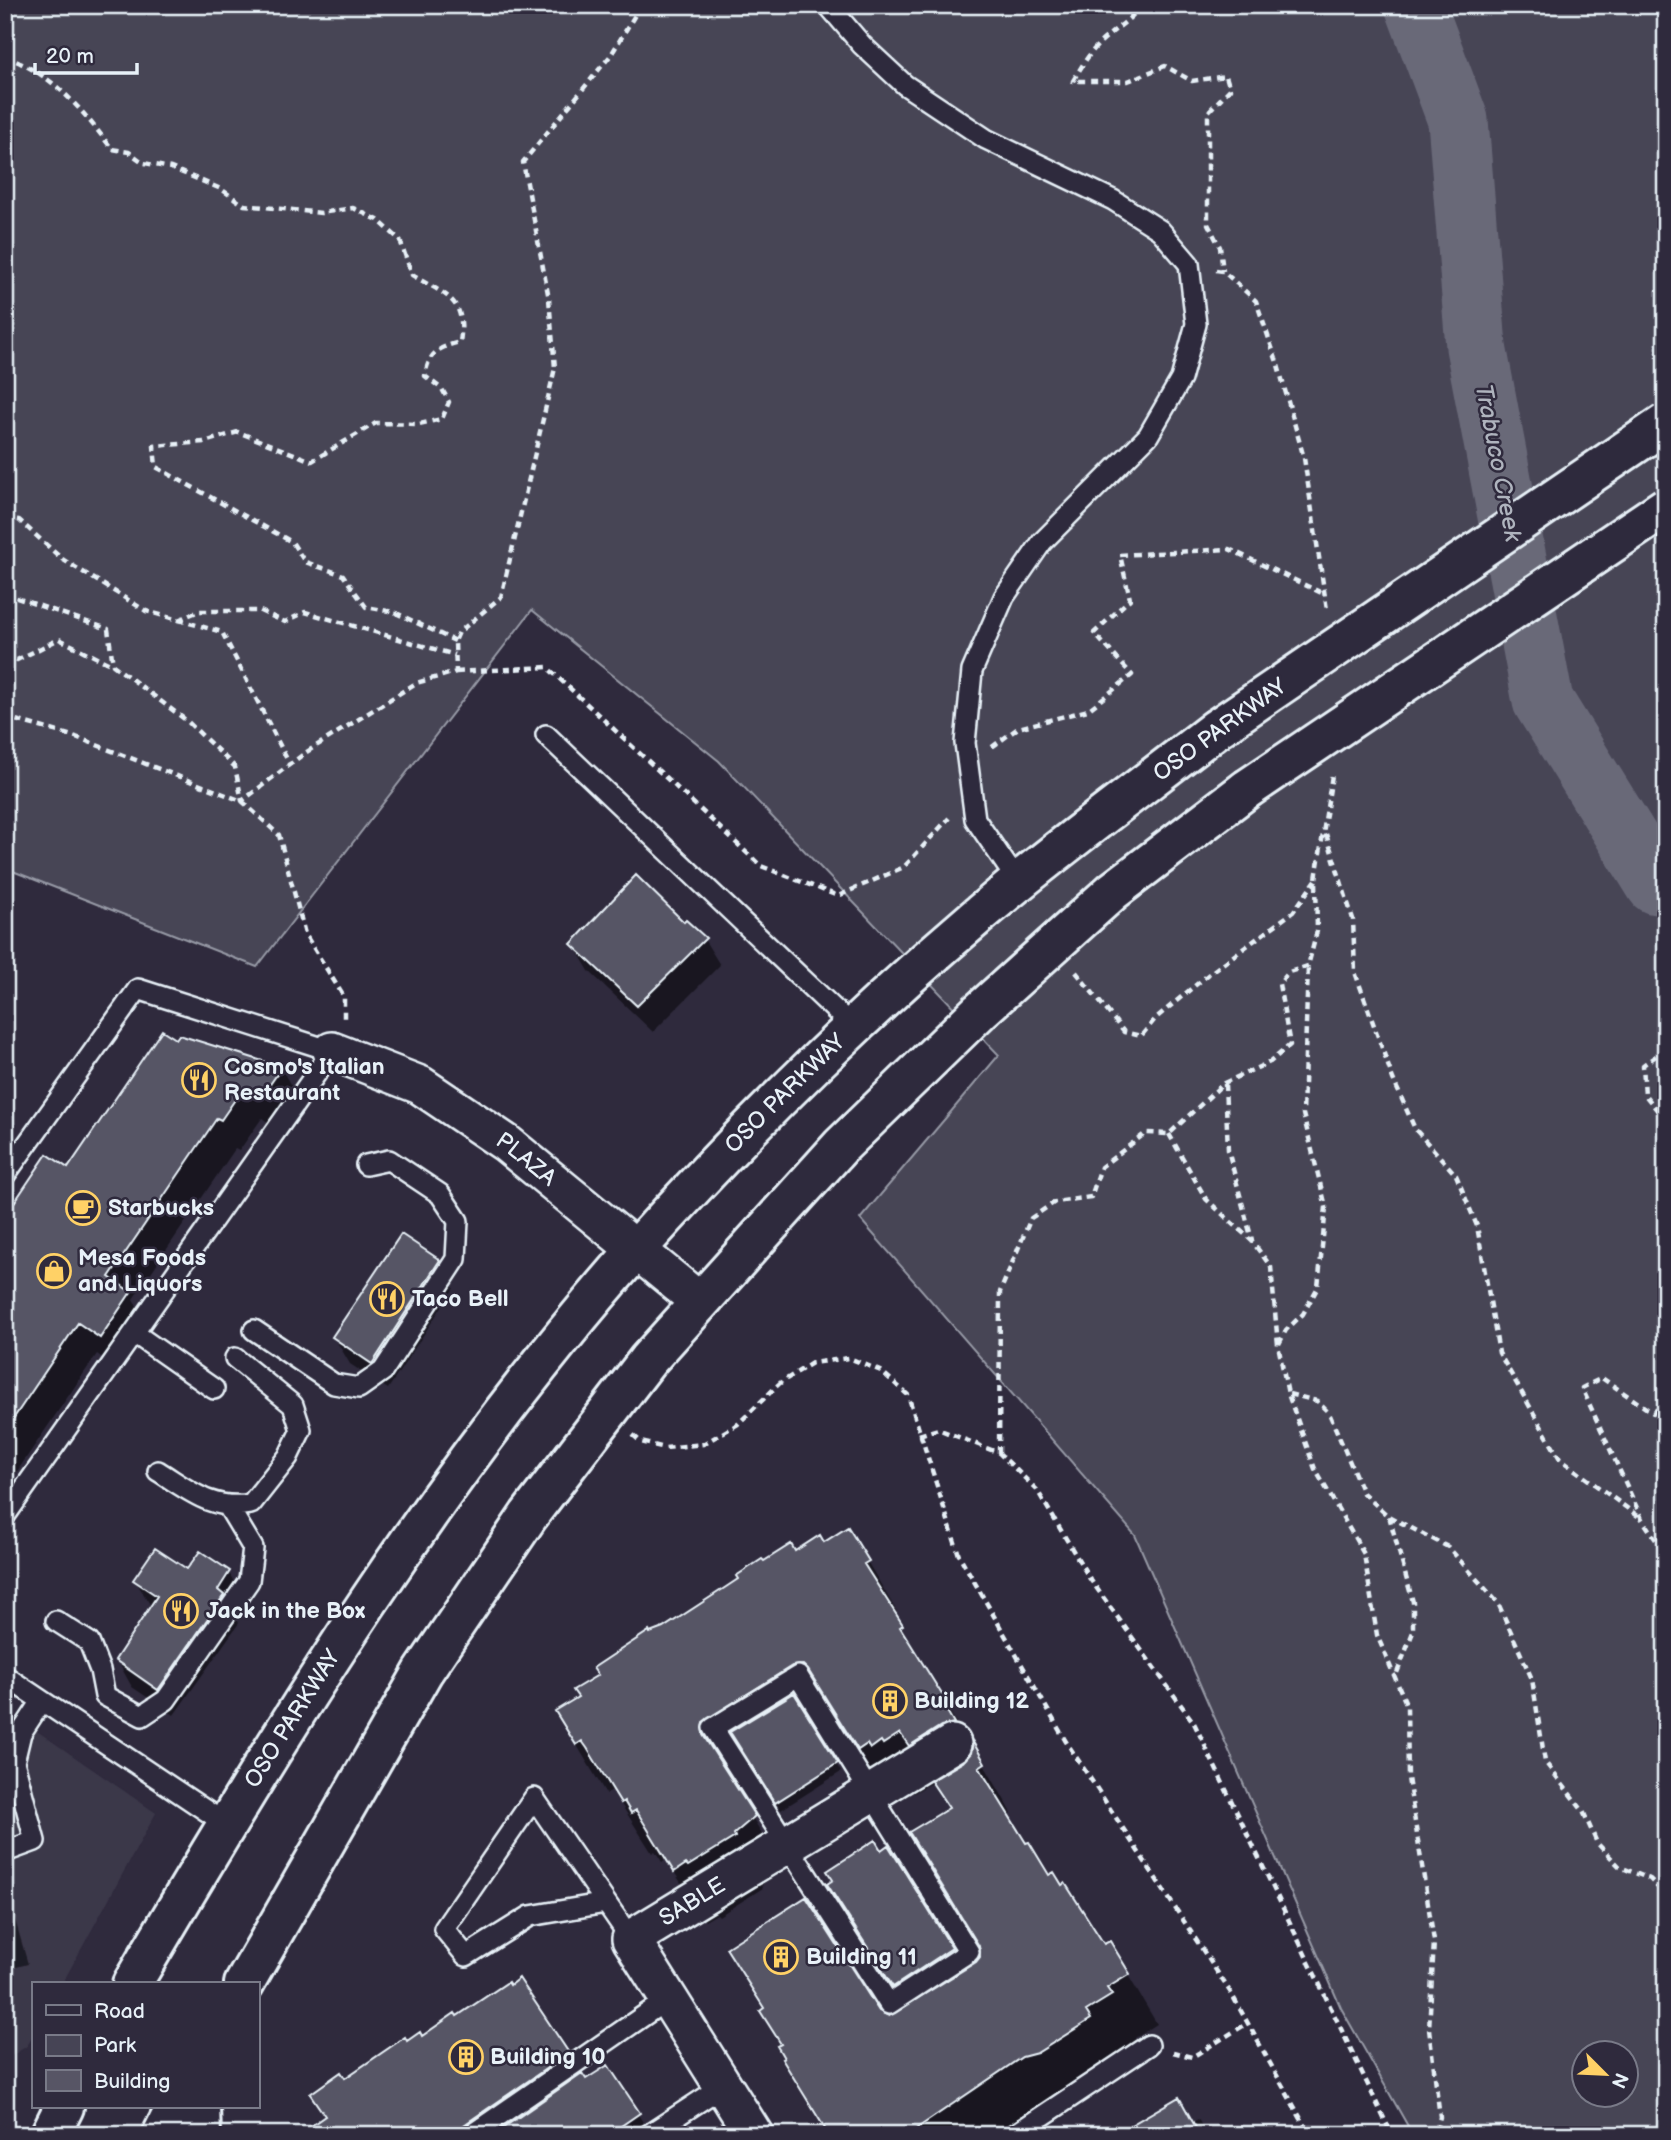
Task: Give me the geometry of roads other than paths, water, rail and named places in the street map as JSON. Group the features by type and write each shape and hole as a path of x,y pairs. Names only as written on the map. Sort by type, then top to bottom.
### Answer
{"main road":[{"name":"OSO PARKWAY","path":"133,1982 226,1824 344,1638 464,1462 636,1250 776,1102 950,940 1018,882 1216,729 1666,424"},
{"path":"245,1982 423,1672 529,1516 604,1413 841,1146 1113,891 1247,789 1666,506"},
{"path":"50,2135 64,2108"},
{"path":"162,2135 176,2108"},
{"path":"200,2108 201,2135"}],"street":[{"name":"PLAZA","path":"338,1054 431,1093 506,1143 701,1302"},
{"name":"SABLE","path":"631,1939 951,1744"},
{"path":"631,1939 754,2135"}],"lane":[{"path":"828,5 862,45 905,85 986,139 1113,200 1160,230 1189,264 1196,324 1181,379 1148,436 1042,542 1004,597 972,671 965,743 975,819 1018,882"},
{"path":"546,734 855,1029"},
{"path":"5,1175 138,989 338,1054 134,1333 5,1516"},
{"path":"254,1330 334,1384 359,1388 383,1371 456,1259 458,1221 440,1194 389,1160 366,1165"},
{"path":"134,1333 214,1389"},
{"path":"158,1471 200,1497 229,1508 251,1504 288,1457 301,1430 293,1405 235,1358"},
{"path":"56,1621 89,1642 100,1670 105,1696 142,1716 166,1700 250,1581 253,1548 229,1508"},
{"path":"5,1676 226,1824"},
{"path":"798,1676 869,1795 969,1952 889,2004 786,1845 713,1728 798,1676"},
{"path":"5,1852 35,1841 14,1762 13,1734 42,1701"},
{"path":"607,1903 530,1916 466,1956 444,1929 534,1798 607,1903 631,1939"},
{"path":"471,2135 668,1998"},
{"path":"1014,2135 1149,2045"},
{"path":"648,2135 723,2086"}],"waterway":[{"name":"Trabuco Creek","path":"1415,5 1458,120 1476,347 1543,701 1656,884 1666,885"}],"place":[{"name":"Cosmo's Italian Restaurant","path":"199,1080"},
{"name":"Starbucks","path":"83,1208"},
{"name":"Mesa Foods and Liquors","path":"54,1271"},
{"name":"Taco Bell","path":"387,1299"},
{"name":"Jack in the Box","path":"181,1611"},
{"name":"Building 12","path":"890,1701"},
{"name":"Building 11","path":"781,1957"},
{"name":"Building 10","path":"466,2057"}]}
